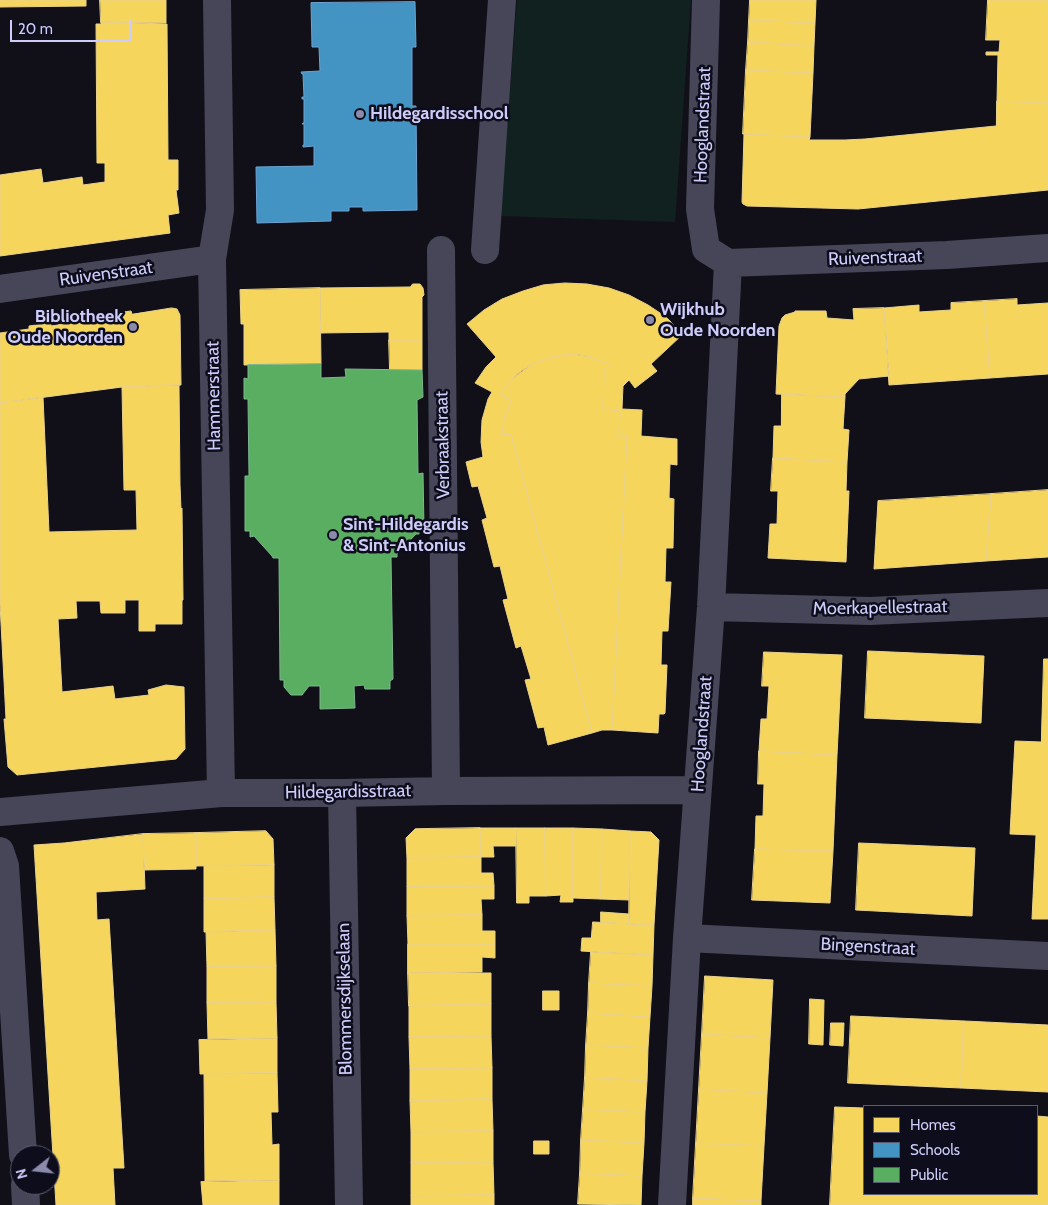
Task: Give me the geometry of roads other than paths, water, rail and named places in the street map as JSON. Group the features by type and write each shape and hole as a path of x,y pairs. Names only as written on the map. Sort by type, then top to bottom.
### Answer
{"street":[{"path":"485,250 502,0"},
{"name":"Hooglandstraat","path":"672,1205 687,938 711,607 717,256 700,209 706,0"},
{"name":"Hammerstraat","path":"217,12 220,210 212,259 221,793"},
{"name":"Ruivenstraat","path":"717,256 947,256 1048,248"},
{"name":"Verbraakstraat","path":"441,250 446,791"},
{"name":"Ruivenstraat","path":"0,289 212,259"},
{"name":"Moerkapellestraat","path":"711,607 870,611 1048,603"},
{"name":"Hildegardisstraat","path":"0,812 221,793 697,790"},
{"name":"Blommersdijkselaan","path":"342,793 349,1205"},
{"path":"0,850 5,866 22,1145"},
{"name":"Bingenstraat","path":"687,938 1048,956"}],"place":[{"name":"Hildegardisschool","path":"360,114"},
{"name":"Wijkhub Oude Noorden","path":"650,320"},
{"name":"Bibliotheek Oude Noorden","path":"133,327"},
{"name":"Sint-Hildegardis & Sint-Antonius","path":"333,535"}]}
